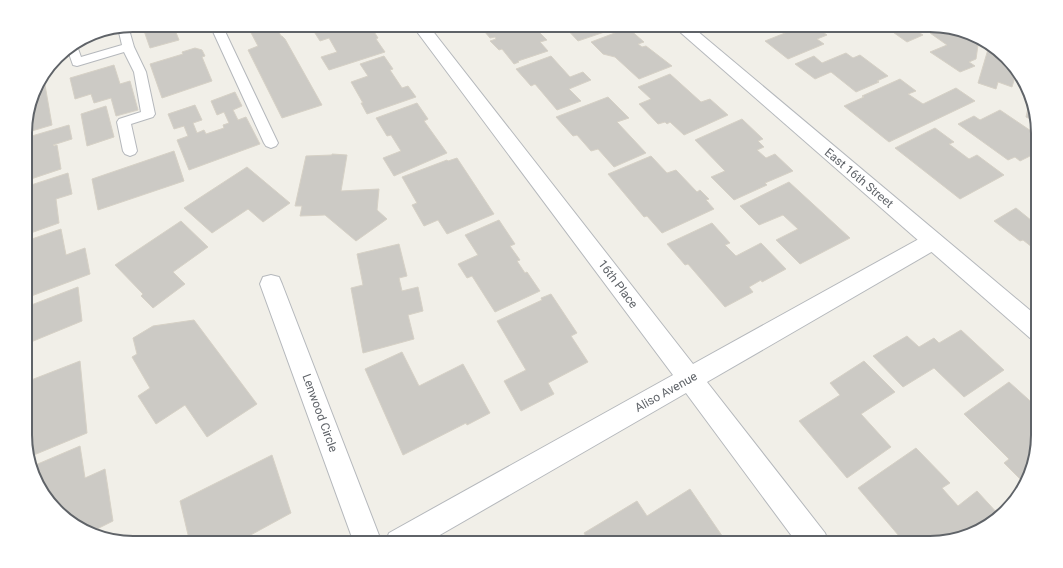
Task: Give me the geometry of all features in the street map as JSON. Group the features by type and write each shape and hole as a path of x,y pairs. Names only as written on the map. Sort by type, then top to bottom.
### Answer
{"street":[{"name":"16th Place","path":"425,32 810,536"},
{"name":"East 16th Street","path":"688,32 1031,325"},
{"name":"Aliso Avenue","path":"411,536 933,241"},
{"name":"Lenwood Circle","path":"271,284 365,536"}],"lane":[{"path":"124,32 128,46 140,72 148,114 124,122 130,151"},
{"path":"219,32 270,143"},
{"path":"74,51 77,62 128,46"}],"building":[{"path":"144,32 176,32 179,40 150,48"},
{"path":"251,32 279,32 285,39 322,105 282,118 248,50 258,46"},
{"path":"314,32 374,32 378,38 376,39 385,52 329,70 321,57 337,52 329,38 320,41"},
{"path":"485,32 539,32 547,40 540,42 548,51 518,61 519,62 514,64 502,49 499,50 490,41 496,39 495,37 490,38"},
{"path":"570,32 604,32 578,41"},
{"path":"617,32 633,32 644,42 638,44 642,47 646,46 672,66 639,79 615,57 603,54 591,42"},
{"path":"788,32 823,32 827,35 817,39 824,44 788,59 765,41"},
{"path":"893,32 918,32 923,35 907,42"},
{"path":"930,33 956,35 979,45 976,59 969,62 975,66 960,72 930,52 947,45"},
{"path":"195,48 202,50 205,56 202,57 212,81 162,98 150,64 183,54 182,52"},
{"path":"988,50 1006,66 1015,78 1012,87 998,82 996,89 978,83"},
{"path":"846,53 853,58 860,55 888,76 877,81 879,82 856,92 831,72 815,79 795,64 814,56 822,63"},
{"path":"384,56 393,69 390,70 402,88 408,86 416,97 367,114 361,103 363,103 351,82 368,76 360,64"},
{"path":"551,56 570,77 583,72 591,80 569,89 581,101 557,110 535,84 531,86 516,69"},
{"path":"114,65 120,84 130,81 138,110 116,116 111,98 94,103 91,94 75,99 70,78"},
{"path":"670,74 701,102 710,99 728,115 684,135 670,122 667,124 665,122 658,124 639,104 651,99 638,87"},
{"path":"900,79 916,91 908,94 923,104 956,88 975,101 889,142 844,106"},
{"path":"45,85 52,125 32,131 35,107"},
{"path":"235,92 242,106 233,110 238,120 246,117 260,144 189,170 177,140 188,136 184,126 174,129 168,114 195,105 202,120 193,123 197,133 204,130 206,134 224,128 223,125 229,123 224,112 217,115 211,101"},
{"path":"608,97 629,118 617,122 646,153 614,167 598,149 591,151 577,135 573,136 556,117"},
{"path":"417,103 428,119 424,121 447,153 394,176 383,158 401,151 391,135 387,136 376,118"},
{"path":"106,106 114,137 87,146 81,114"},
{"path":"1028,108 1030,119 1026,117"},
{"path":"1000,110 1031,131 1031,157 1020,161 1015,157 1008,160 958,124 974,116 980,120"},
{"path":"742,119 763,139 758,141 764,147 757,150 766,158 775,154 793,171 765,183 767,185 734,200 711,177 725,171 695,140"},
{"path":"69,125 72,139 53,145 57,145 61,169 32,179 32,136"},
{"path":"935,128 954,142 949,144 969,159 977,155 1004,175 960,199 895,148"},
{"path":"174,151 184,181 98,210 92,179"},
{"path":"332,154 347,155 341,191 379,189 377,210 387,219 356,241 325,215 300,216 302,206 295,206 306,156"},
{"path":"651,156 667,173 676,170 697,192 700,190 709,199 706,200 714,209 662,233 647,216 644,217 608,174"},
{"path":"457,158 494,214 447,234 438,220 424,226 412,205 417,203 402,177 447,160"},
{"path":"247,167 290,203 263,222 248,209 212,233 184,208"},
{"path":"68,173 72,194 56,199 59,223 32,233 32,185"},
{"path":"789,182 850,238 800,264 776,240 798,229 783,215 759,225 740,206"},
{"path":"1016,208 1031,220 1031,246 1023,240 1020,241 994,221"},
{"path":"499,220 515,244 510,246 520,260 517,261 525,273 527,272 540,291 495,312 472,276 467,278 458,264 478,255 465,235"},
{"path":"181,221 208,247 173,272 185,284 153,308 141,296 143,294 115,265"},
{"path":"712,223 730,243 725,245 736,256 761,243 786,269 749,287 753,292 725,307 688,264 685,265 667,244"},
{"path":"61,229 66,255 85,248 90,274 32,296 32,239"},
{"path":"399,244 407,276 399,278 402,291 418,287 423,311 408,315 414,339 363,353 351,288 363,285 357,254"},
{"path":"78,287 82,321 32,342 32,305"},
{"path":"551,294 577,333 571,336 588,362 548,383 554,394 521,411 504,381 526,370 497,321 542,300 541,298"},
{"path":"194,320 257,404 207,437 185,405 156,424 138,396 150,388 132,357 137,354 133,338 153,326"},
{"path":"961,330 1004,370 964,397 934,368 903,387 873,356 907,336 919,347 934,338 939,343"},
{"path":"402,352 419,386 463,364 490,413 467,425 466,423 403,455 365,369"},
{"path":"80,361 87,433 34,455 32,435 32,380"},
{"path":"864,361 895,392 861,414 891,447 847,478 799,421 840,395 830,383"},
{"path":"1009,382 1031,402 1030,448 1028,461 1021,480 1004,463 1009,459 964,414"},
{"path":"80,446 85,478 105,469 113,521 96,529 88,526 66,511 53,497 46,486 36,465"},
{"path":"916,448 950,483 942,488 958,506 977,491 996,512 975,526 963,531 937,536 899,536 858,488"},
{"path":"272,455 291,513 249,536 188,536 180,501"},
{"path":"690,489 722,536 586,536 584,533 637,501 647,516"}]}
